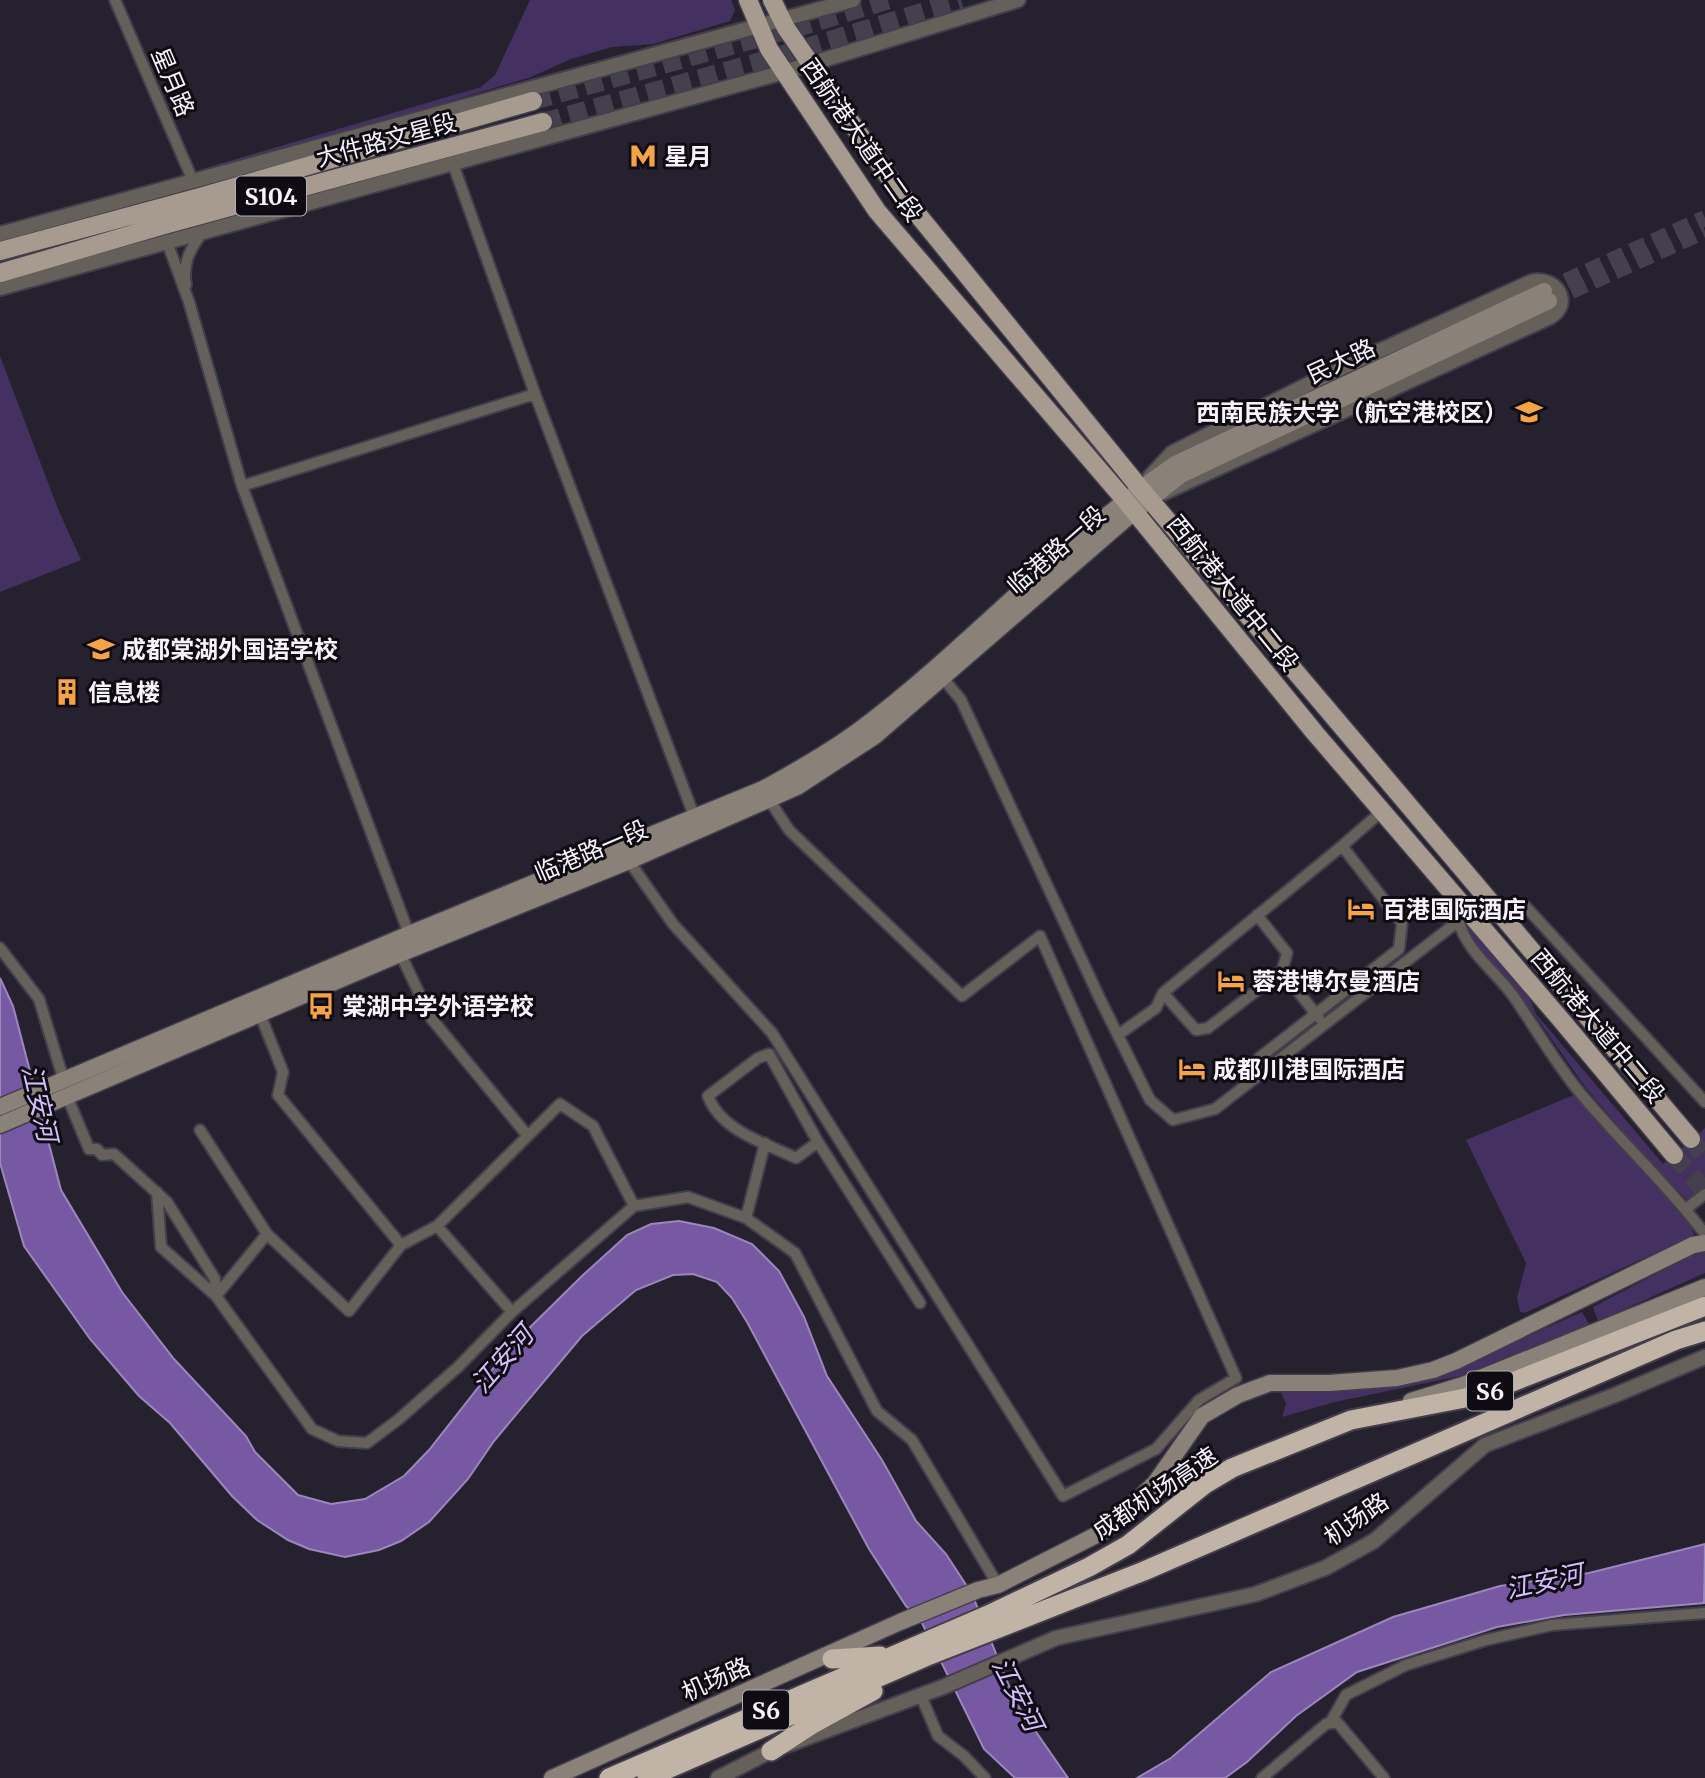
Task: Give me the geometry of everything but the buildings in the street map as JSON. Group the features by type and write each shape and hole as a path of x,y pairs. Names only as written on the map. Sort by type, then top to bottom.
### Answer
{"highway":[{"name":"成都机场高速","path":"991,1623 1128,1545 1205,1484 1232,1468 1351,1420 1487,1392 1705,1306"},
{"name":"成都机场高速","path":"647,1778 928,1648 991,1623 1144,1571 1676,1340 1705,1331"},
{"name":"成都机场高速","path":"609,1778 904,1659"},
{"path":"832,1660 904,1659"},
{"path":"772,1751 811,1725 864,1696 904,1659"}],"main road":[{"name":"西航港大道中二段","path":"748,0 769,49 877,211 1130,505 1381,811 1464,917 1674,1155"},
{"path":"772,0 781,20 810,64 897,188 1144,494 1691,1139"},
{"name":"大件路文星段","path":"0,251 200,197 533,101"},
{"name":"大件路文星段","path":"0,273 164,225 543,122"},
{"name":"民大路","path":"1130,505 1144,494 1181,475 1546,296"},
{"name":"临港路一段","path":"0,1125 65,1088 401,943 697,823 770,801 797,787 857,749 1130,505"},
{"name":"临港路一段","path":"401,943 629,861 809,764 939,673"},
{"name":"临港路一段","path":"0,1107 46,1097"},
{"name":"机场路","path":"552,1778 900,1622 978,1590 998,1585 1106,1530 1155,1483 1202,1416 1238,1395 1270,1383 1398,1378 1433,1370 1693,1245 1705,1244"},
{"path":"1351,1420 1462,1385 1705,1287"},
{"path":"1676,1340 1705,1324"},
{"path":"732,1696 761,1690 832,1660 869,1636"}],"street":[{"name":"星月路","path":"115,0 193,181"},
{"path":"0,234 853,0"},
{"path":"0,288 784,72 1018,0"},
{"path":"453,164 535,394 697,823"},
{"path":"189,302 184,275 187,258 202,233"},
{"path":"167,242 189,302 243,486 401,943 431,1018 527,1135"},
{"path":"1546,280 1559,294 1560,307 1558,312 1550,317 1144,494 1172,453 1333,372 1531,282 1546,280"},
{"path":"243,486 535,394"},
{"path":"939,673 961,701 1150,1100 1173,1120 1215,1109 1464,917"},
{"path":"629,861 673,924 772,1033 1063,1496 1156,1449 1199,1400 1236,1378 1040,936 962,996 789,830 770,801"},
{"path":"1118,1035 1156,1008 1163,993 1381,811"},
{"path":"1267,1069 1259,1058 1399,949 1402,923 1342,846"},
{"path":"1497,912 1526,907 1705,1102"},
{"path":"1163,993 1196,1030 1208,1028 1282,971 1287,953 1257,915"},
{"path":"1464,917 1464,939 1513,996 1581,1094 1686,1209 1705,1234"},
{"path":"0,948 39,999 65,1088 89,1149 97,1149 102,1154 114,1154 167,1202 215,1279 215,1296"},
{"path":"1282,971 1325,1025"},
{"path":"257,1007 283,1072 278,1095 401,1245"},
{"path":"818,1142 796,1158 737,1130 713,1110 708,1096 758,1058 769,1054 818,1142 920,1303"},
{"path":"200,1130 267,1234 349,1311 401,1245 437,1226 560,1104 593,1126 634,1206"},
{"path":"746,1218 765,1143"},
{"path":"157,1192 161,1247 215,1296 312,1429 338,1441 367,1443 458,1367 512,1311 634,1206 688,1197 746,1218 795,1253 877,1411 912,1440 998,1585"},
{"path":"1686,1209 1705,1194"},
{"path":"437,1226 512,1311"},
{"path":"215,1296 267,1234"},
{"name":"机场路","path":"920,1696 1056,1638 1256,1594 1325,1568 1374,1541 1485,1445 1705,1357"},
{"path":"1262,1778 1330,1723 1346,1695 1406,1665 1486,1640 1552,1625 1705,1614"},
{"path":"718,1778 772,1751 920,1696 938,1736 964,1756 985,1778"},
{"path":"1330,1723 1337,1722 1384,1778"}],"shaded area":[{"path":"530,0 731,0 735,10 730,21 653,44 612,47 571,59 531,77 210,173 206,168 481,87 495,75"},
{"path":"0,356 58,509 81,560 0,592"},
{"path":"1470,928 1516,979 1536,1014 1663,1164 1705,1128 1705,1191 1688,1201 1648,1161 1586,1088 1527,1004 1468,934 1466,929"},
{"path":"1576,1094 1691,1225 1694,1235 1525,1313 1520,1312 1517,1298 1526,1263 1466,1140"},
{"path":"1705,1251 1705,1273 1598,1321 1593,1307 1688,1257"},
{"path":"1582,1312 1589,1324 1460,1376 1335,1402 1282,1417 1286,1404 1279,1388 1444,1373"}],"water":[{"name":"江安河","path":"0,978 13,1006 61,1190 122,1292 174,1359 246,1436 255,1452 298,1495 331,1504 365,1499 404,1476 429,1450 510,1347 627,1235 651,1224 679,1221 714,1228 752,1244 779,1271 804,1317 827,1376 882,1460 916,1521 946,1554 972,1594 1016,1703 1068,1778 1015,1778 984,1749 920,1619 906,1606 869,1549 747,1322 732,1298 717,1282 693,1274 673,1275 636,1290 582,1336 494,1441 468,1479 429,1522 401,1541 379,1550 345,1557 309,1549 288,1540 257,1520 232,1496 170,1423 139,1396 90,1339 24,1246 0,1163"},
{"name":"江安河","path":"1705,1544 1704,1603 1564,1615 1497,1627 1357,1672 1296,1716 1247,1762 1225,1778 1137,1778 1171,1758 1271,1672 1393,1617 1500,1586 1589,1573"}],"tunnel":[{"path":"533,101 889,0"},
{"path":"543,122 761,61 961,0"},
{"path":"1544,291 1705,218"},
{"path":"1549,301 1705,231"},
{"path":"1691,1139 1705,1157"},
{"path":"1674,1155 1705,1191"}],"place":[{"name":"星月","path":"643,156"},
{"name":"西南民族大学（航空港校区）","path":"1529,412"},
{"name":"成都棠湖外国语学校","path":"101,649"},
{"name":"信息楼","path":"67,692"},
{"name":"百港国际酒店","path":"1361,909"},
{"name":"蓉港博尔曼酒店","path":"1231,981"},
{"name":"棠湖中学外语学校","path":"321,1006"},
{"name":"成都川港国际酒店","path":"1192,1069"}]}
